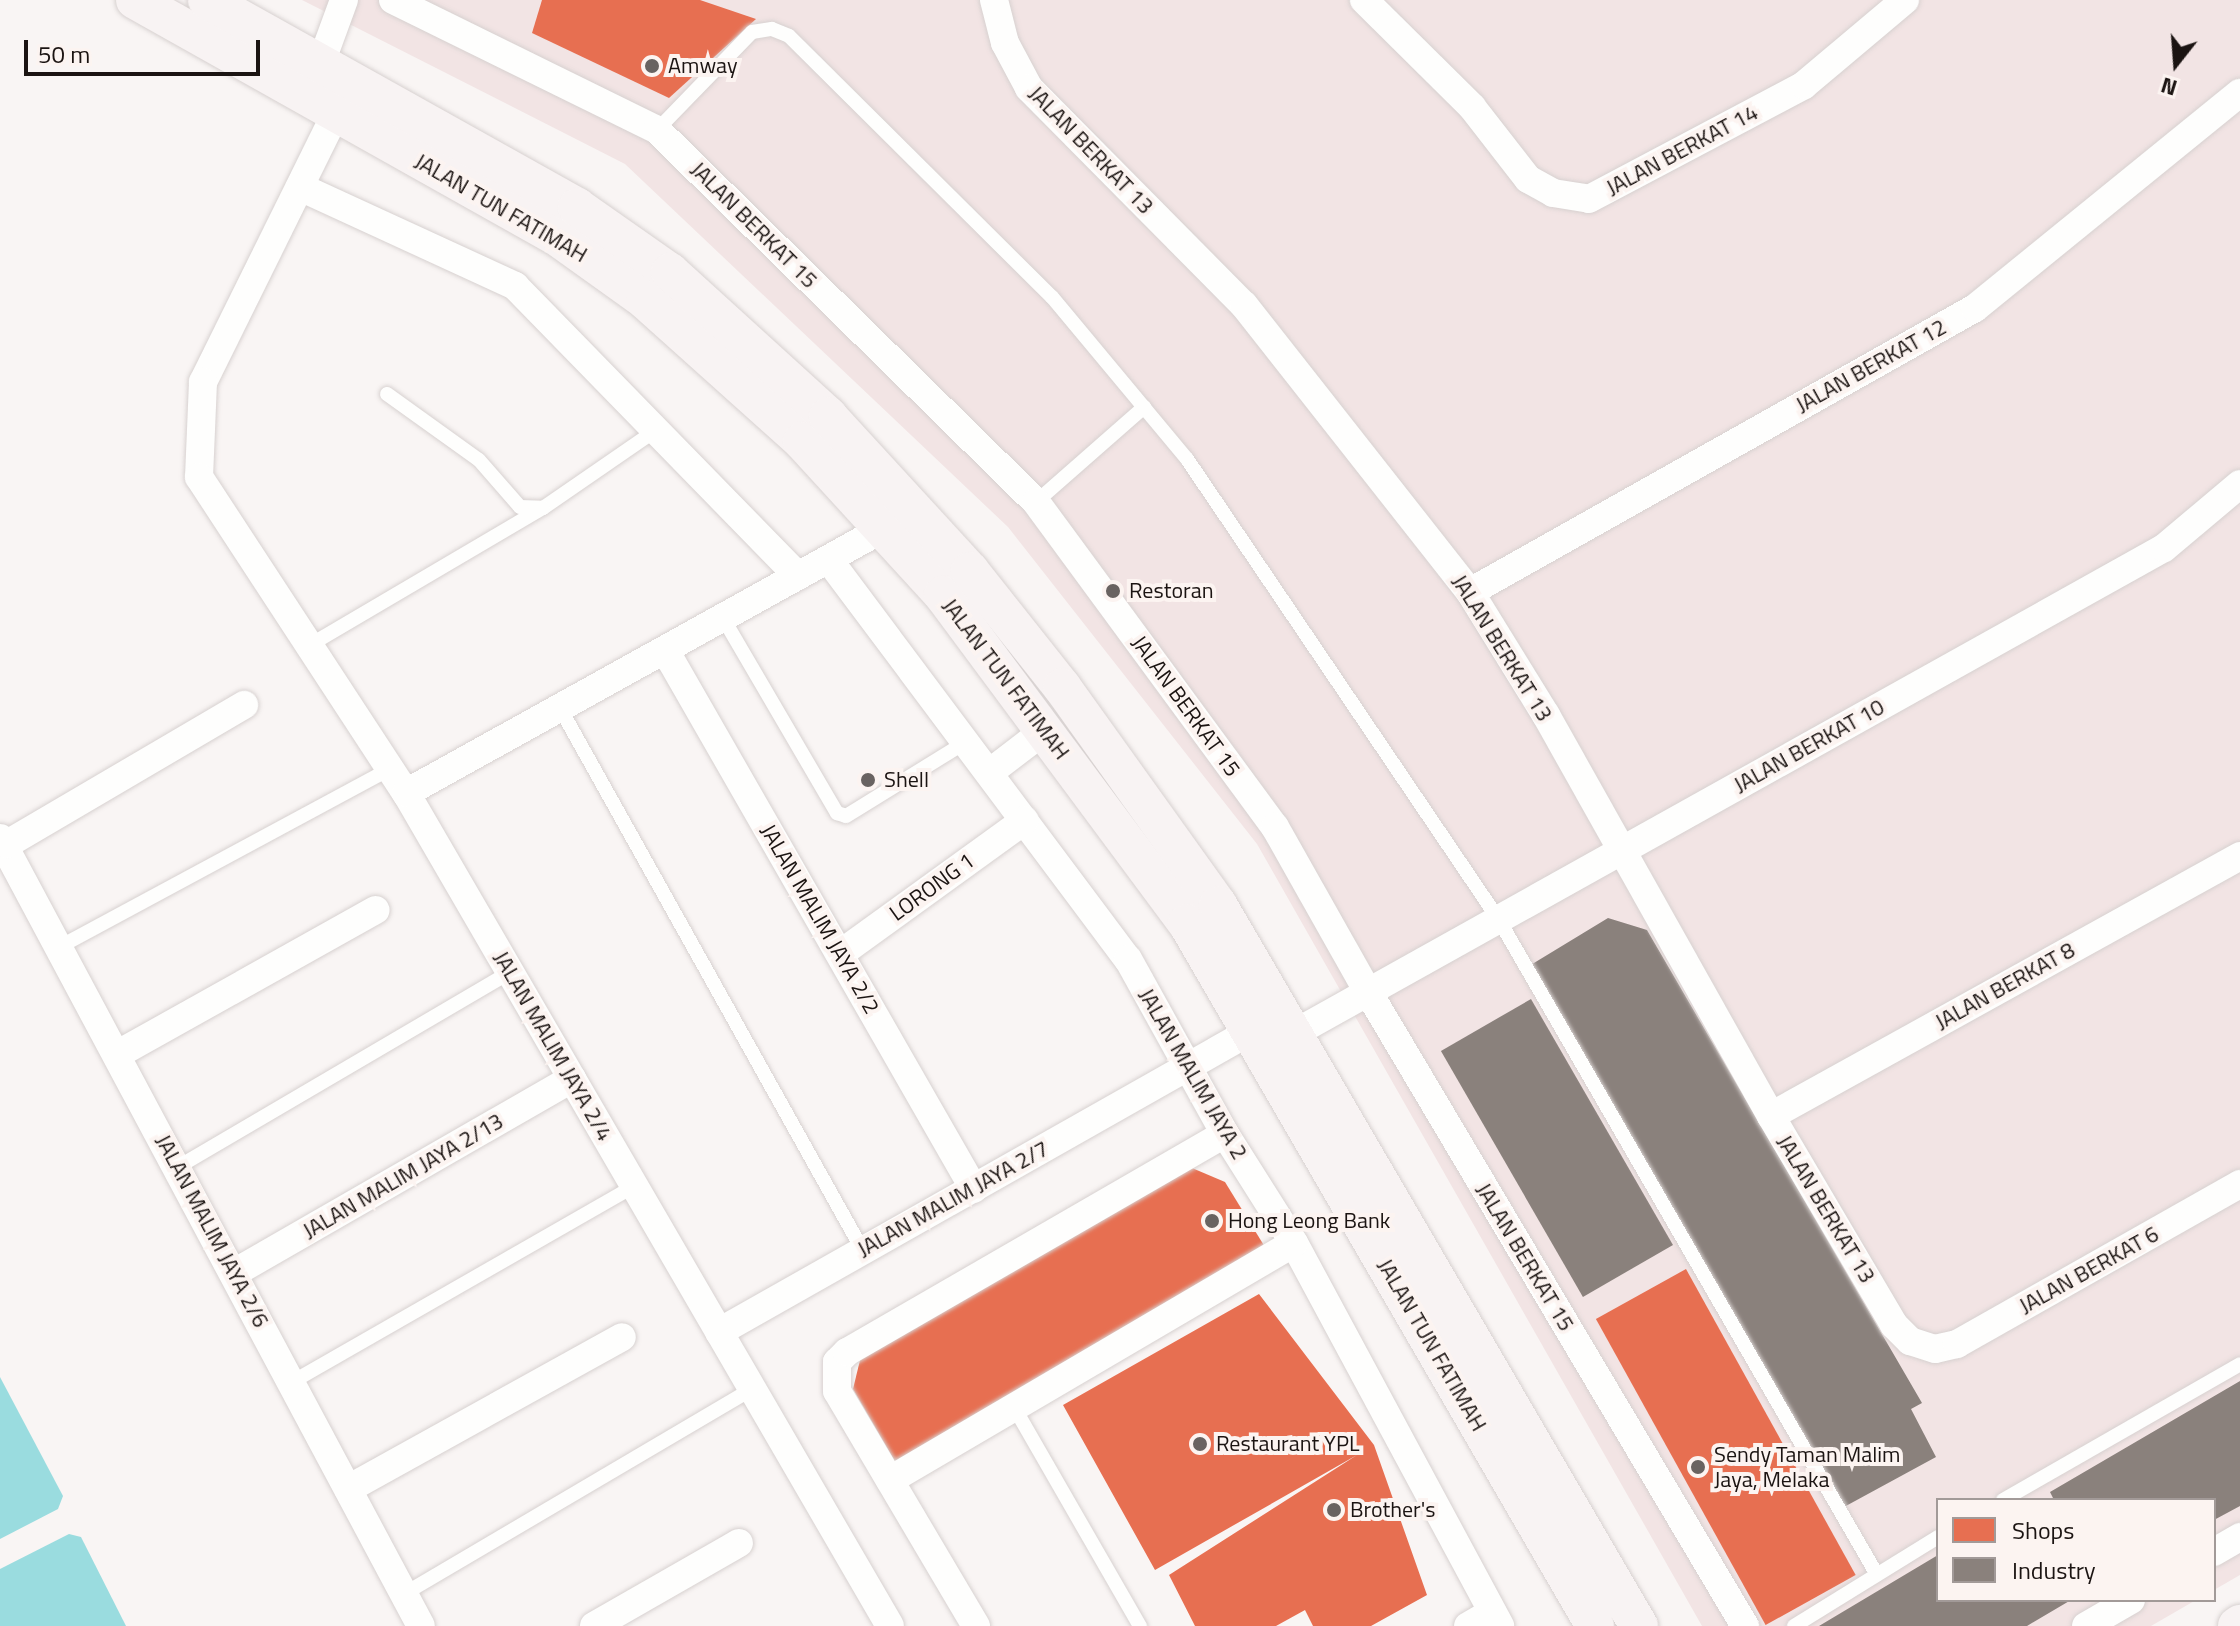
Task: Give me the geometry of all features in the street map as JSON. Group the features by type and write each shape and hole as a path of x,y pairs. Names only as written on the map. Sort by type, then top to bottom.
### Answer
{"main road":[{"name":"JALAN TUN FATIMAH","path":"135,0 322,92 577,207 670,272 828,416 899,519 943,595 1180,912 1595,1626"},
{"name":"JALAN TUN FATIMAH","path":"207,0 322,92 556,236 645,300 802,441 899,519 1062,687 1212,895 1639,1626"}],"street":[{"path":"344,0 300,187 515,286 798,576"},
{"name":"JALAN BERKAT 15","path":"393,0 657,130 1036,502 1275,827 1367,990 1745,1626"},
{"name":"JALAN BERKAT 13","path":"994,0 1005,43 1029,88 1244,305 1470,592 1546,715 1771,1116 1894,1325 1910,1341 1935,1349"},
{"name":"JALAN BERKAT 14","path":"1364,0 1472,107 1528,179 1553,193 1589,199 1804,85 1905,0"},
{"name":"JALAN BERKAT 12","path":"1470,592 1975,308 2240,93"},
{"name":"JALAN MALIM JAYA 2/4","path":"300,187 203,382 199,477 391,768 890,1626"},
{"name":"JALAN BERKAT 10","path":"1295,1033 1367,990 1499,920 2164,548 2240,484"},
{"path":"406,793 899,519"},
{"name":"JALAN MALIM JAYA 2","path":"829,560 1128,959 1225,1134 1294,1243 1487,1621"},
{"name":"JALAN MALIM JAYA 2/2","path":"665,650 974,1189"},
{"path":"4,841 244,705"},
{"path":"989,773 1045,730"},
{"name":"LORONG 1","path":"840,954 1025,820"},
{"name":"JALAN MALIM JAYA 2/6","path":"4,841 421,1626"},
{"name":"JALAN BERKAT 8","path":"1771,1116 2240,856"},
{"path":"118,1054 376,910"},
{"name":"JALAN MALIM JAYA 2/7","path":"719,1332 1251,1031"},
{"name":"JALAN MALIM JAYA 2/13","path":"234,1273 572,1079"},
{"path":"976,1626 837,1391 837,1362 847,1352 1225,1134"},
{"name":"JALAN BERKAT 6","path":"1935,1349 1957,1344 2240,1184"},
{"path":"890,1480 1294,1243"},
{"path":"348,1489 622,1337"},
{"path":"2216,1551 2240,1537"},
{"path":"594,1626 739,1543"},
{"path":"2086,1626 2128,1602"}],"lane":[{"path":"657,130 752,32 772,29 789,36 1052,297 1187,459 1499,920 1876,1573"},
{"path":"387,394 479,460 520,507 543,508"},
{"path":"1036,502 1144,407"},
{"path":"310,645 543,508 656,430"},
{"path":"723,618 837,813 846,816 966,742"},
{"path":"560,708 862,1249"},
{"path":"61,946 391,768"},
{"path":"178,1167 510,972"},
{"path":"292,1382 634,1186"},
{"path":"2006,1498 2240,1364"},
{"path":"404,1594 752,1389"},
{"path":"1014,1407 1140,1626"},
{"path":"1794,1626 1936,1538"}],"shaded area":[{"path":"302,0 2240,0 2240,1575 2216,1589 2216,1498 1936,1498 1936,1602 2193,1602 2151,1626 1702,1626 1257,844 1008,527 625,164"}],"water":[{"path":"0,1377 63,1496 58,1509 0,1539"},
{"path":"69,1534 81,1537 126,1626 0,1626 0,1569"}],"building: Shops":[{"name":"Amway","path":"542,0 700,0 756,19 669,98 532,33"},
{"path":"1192,1168 1225,1182 1268,1252 896,1463 853,1389 861,1356"},
{"path":"1686,1269 1856,1575 1766,1625 1596,1319"},
{"path":"1259,1294 1374,1445 1427,1595 1371,1626 1313,1626 1305,1610 1276,1626 1195,1626 1169,1575 1357,1455 1155,1570 1063,1405"}],"building: Industry":[{"path":"1608,918 1647,930 1922,1403 1911,1409 1936,1457 1844,1507 1529,966"},
{"path":"1531,999 1673,1245 1583,1297 1441,1051"},
{"path":"2240,1381 2240,1506 2216,1519 2216,1498 2053,1498 2050,1492"},
{"path":"1936,1556 1936,1602 2068,1602 2027,1626 1819,1626"}],"place":[{"name":"Amway","path":"652,66"},
{"name":"Restoran","path":"1113,591"},
{"name":"Shell","path":"868,780"},
{"name":"Hong Leong Bank","path":"1212,1221"},
{"name":"Restaurant YPL","path":"1200,1444"},
{"name":"Sendy Taman Malim Jaya, Melaka","path":"1698,1467"},
{"name":"Brother's","path":"1334,1510"}]}
